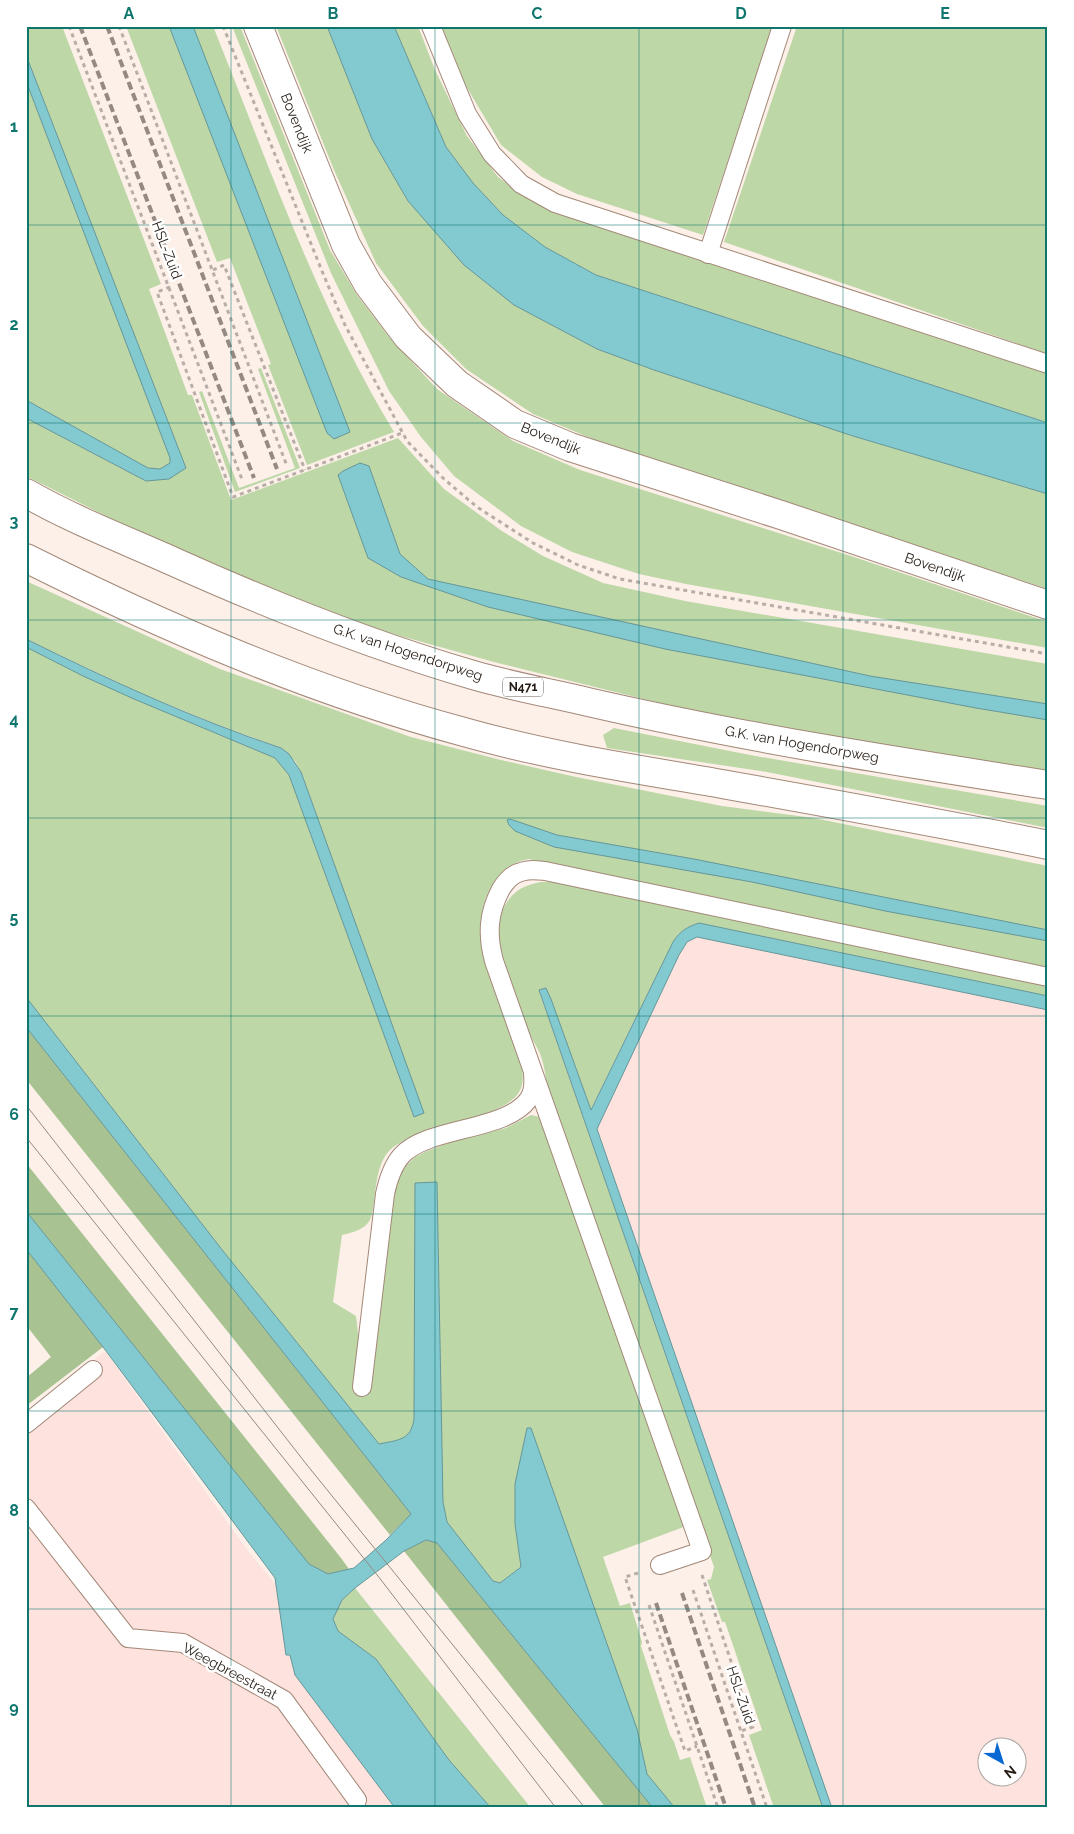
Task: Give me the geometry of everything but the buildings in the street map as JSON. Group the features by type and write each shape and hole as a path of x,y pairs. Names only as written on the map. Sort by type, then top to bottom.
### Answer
{"main road":[{"name":"Bovendijk","path":"258,26 342,236 368,284 408,337 457,384 515,424 570,447 781,515 1048,605"},
{"name":"G.K. van Hogendorpweg","path":"26,493 52,508 300,615 382,646 475,676 669,720 1048,785"},
{"path":"26,558 176,630 366,703 464,732 558,756 942,824 1048,846"}],"lane":[{"path":"432,26 467,114 492,154 522,184 555,203 1048,364"},
{"path":"708,254 782,26"},
{"path":"660,1565 702,1551 494,961 490,947 489,928 491,911 504,883 511,876 519,872 529,870 545,871 1048,977"},
{"path":"362,1387 385,1194 394,1165 402,1155 421,1143 493,1120 511,1113 521,1106 532,1093 534,1084 532,1066"},
{"path":"26,1424 93,1370"},
{"name":"Weegbreestraat","path":"26,1508 128,1638 183,1643 284,1700 357,1800"}],"path":[{"name":"HSL-Zuid","path":"69,26 243,482"},
{"path":"119,26 287,466"},
{"path":"213,270 224,265 305,470"},
{"path":"170,287 157,292 233,497 402,433"},
{"path":"660,1565 625,1577 685,1750 697,1746"},
{"path":"701,1572 753,1727 741,1731"},
{"name":"HSL-Zuid","path":"693,1590 767,1808"},
{"path":"649,1605 718,1808"}],"shaded area":[{"path":"697,937 1048,1010 1048,1808 832,1808 597,1129 679,955 687,942"},
{"path":"105,1351 248,1551 461,1808 26,1808 26,1414"}],"green space":[{"path":"26,26 62,26 161,284 149,289 188,395 192,395 231,500 398,438 444,489 502,531 543,556 603,583 685,601 1048,664 1048,772 848,739 676,707 494,662 379,630 195,557 122,524 26,476 26,418 146,481 186,468 26,55"},
{"path":"126,26 213,26 317,284 366,384 394,432 307,465 268,365 271,364 230,258 217,262"},
{"path":"232,26 240,26 330,250 357,295 389,337 437,389 513,441 580,470 854,557 1048,622 1048,648 639,574 572,552 521,526 454,476 421,437 389,391 331,273"},
{"path":"276,26 327,26 372,139 408,201 514,305 597,349 654,370 853,436 1048,494 1048,589 607,445 533,414 466,369 423,326 376,263 334,170"},
{"path":"394,26 418,26 435,70 467,136 498,177 526,197 569,217 1048,371 1048,423 596,275 545,247 503,215 473,183 446,147"},
{"path":"440,26 773,26 703,235 577,194 542,177 501,145 460,76"},
{"path":"797,26 1048,26 1048,354 724,242"},
{"path":"26,81 171,458 170,463 160,469 148,468 26,400"},
{"path":"261,368 300,468 235,492 199,392 202,391 239,488 295,468 258,369"},
{"path":"26,581 220,669 411,737 576,777 722,806 814,818 1048,866 1048,968 529,859 513,864 500,874 493,884 484,904 481,926 483,950 489,974 522,1066 523,1079 521,1089 511,1101 498,1108 411,1138 391,1149 381,1163 369,1222 355,1232 342,1235 333,1302 356,1316 360,1349 393,1196 403,1169 415,1157 427,1151 451,1142 506,1128 531,1115 540,1117 686,1525 603,1557 620,1606 630,1603 642,1642 641,1646 670,1735 680,1760 690,1757 707,1808 675,1808 647,1774 637,1729 515,1524 521,1567 500,1583 493,1581 447,1522 443,1502 414,1419 410,1432 406,1436 379,1444 223,1251 26,997 26,647 118,691 275,758 289,775 414,1116 423,1113 301,772 295,761 281,748 138,692 26,639"},
{"path":"614,728 750,755 1048,806 1048,828 767,772 607,748 603,735"},
{"path":"554,882 1048,984 1048,996 699,923 684,930 673,942 590,1111 551,999 546,988 539,991 823,1808 774,1808 749,1735 762,1730 725,1622 722,1622 707,1580 711,1579 714,1567 547,1086 541,1056 530,1035 505,967 499,940 501,914 507,902 516,892 531,884"},
{"path":"26,1027 411,1514 390,1535 26,1079"},
{"path":"26,1163 349,1569 328,1574 309,1564 26,1211"},
{"path":"26,1249 103,1347 26,1406 26,1378 51,1357 26,1325"},
{"path":"426,1540 437,1543 653,1808 606,1808 404,1551"},
{"path":"355,1588 531,1808 491,1808 449,1760 376,1659 338,1631 333,1619 342,1600"}],"water":[{"path":"169,26 193,26 350,432 334,439 327,433"},
{"path":"327,26 394,26 446,147 473,183 503,215 545,247 596,275 1048,423 1048,494 853,436 654,370 597,349 514,305 464,265 408,201 372,139"},
{"path":"26,55 186,468 169,479 146,481 26,418 26,400 148,468 160,469 170,463 170,458 26,81"},
{"path":"360,463 369,466 400,554 428,579 870,676 1048,704 1048,720 665,649 488,607 401,577 368,558 338,475"},
{"path":"26,639 152,698 248,737 281,748 289,754 301,772 424,1113 414,1117 289,775 275,758 83,676 26,647"},
{"path":"510,819 557,835 694,859 1048,930 1048,941 885,911 752,882 554,847 515,831 509,825 507,820"},
{"path":"699,923 1048,996 1048,1010 697,937 687,942 679,955 597,1129 832,1808 823,1808 539,990 546,988 551,999 591,1110 673,942 684,930"},
{"path":"26,997 223,1251 379,1444 406,1436 410,1432 414,1419 415,1183 437,1182 443,1502 447,1522 493,1581 500,1583 521,1567 515,1524 515,1484 527,1428 531,1428 637,1729 647,1774 675,1808 653,1808 437,1543 426,1540 404,1551 355,1588 342,1600 333,1619 338,1631 376,1659 449,1760 491,1808 395,1808 295,1675 290,1655 286,1655 275,1578 103,1347 26,1249 26,1211 309,1564 328,1574 354,1568 386,1540 411,1514 26,1027"}],"tram line":[{"path":"26,1105 307,1465 585,1808"},
{"path":"26,1137 378,1576 556,1808"}],"railway":[{"path":"80,26 254,478"},
{"path":"107,26 277,469"},
{"path":"682,1593 755,1808"},
{"path":"656,1603 726,1808"}]}
